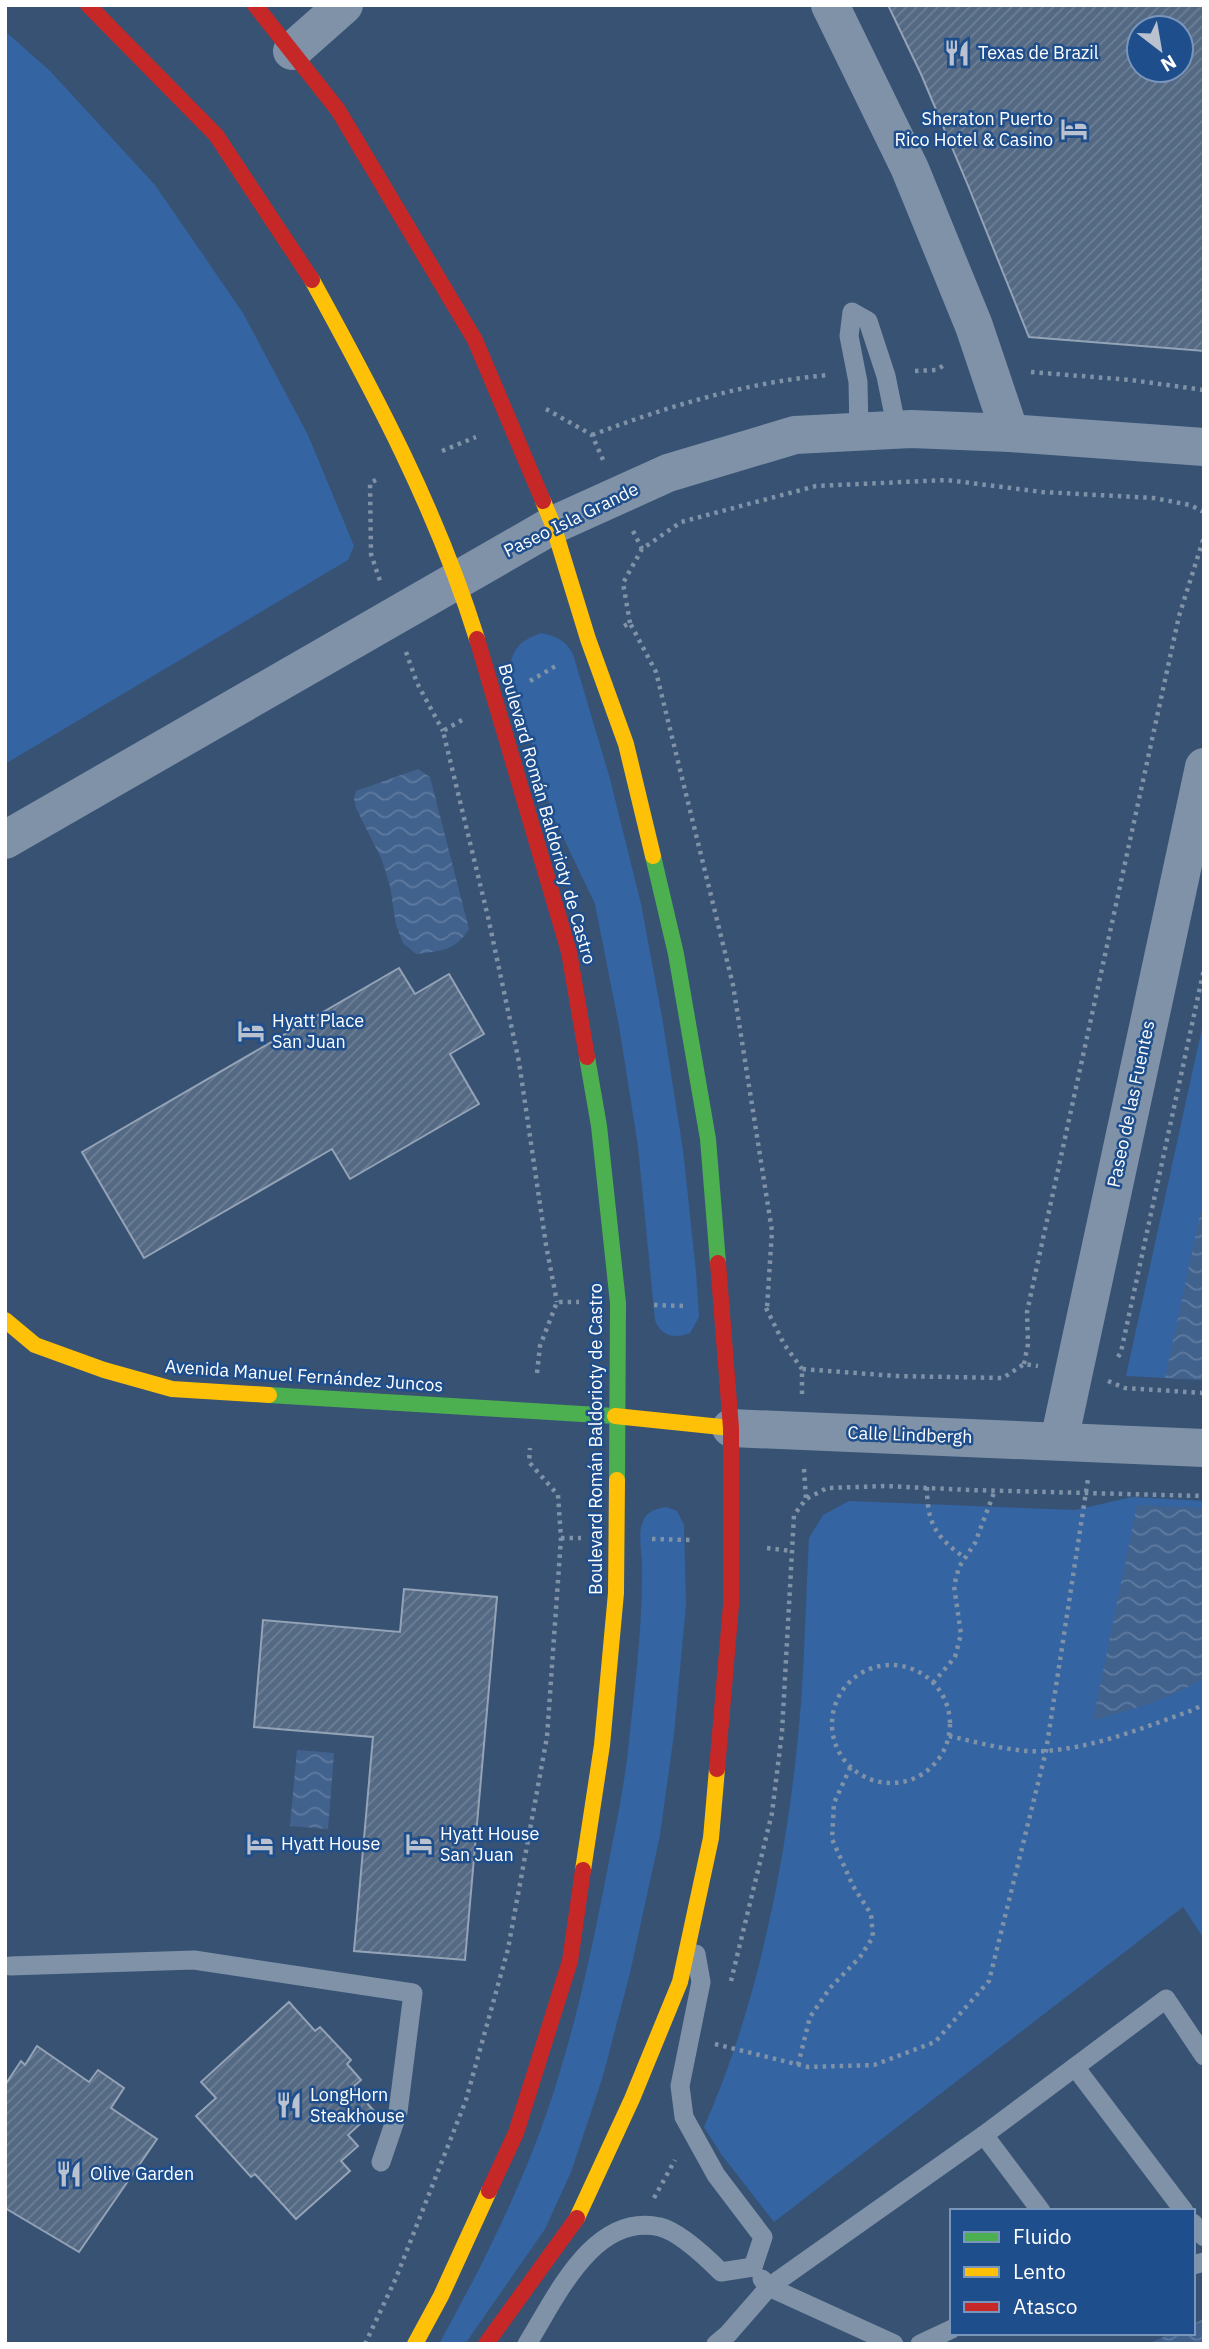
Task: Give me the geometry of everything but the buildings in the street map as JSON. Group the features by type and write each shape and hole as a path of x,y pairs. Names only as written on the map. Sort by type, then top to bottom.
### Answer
{"main road":[{"name":"Boulevard Román Baldorioty de Castro","path":"88,5 216,135 304,265 375,394 434,518 458,578 569,952 599,1126 618,1303 616,1593 602,1745 570,1961 516,2133 441,2296 415,2344"},
{"path":"255,5 338,110 475,341 554,525 588,639 626,744 676,954 709,1139 731,1428 731,1605 711,1838 680,1982 632,2099 573,2227 486,2344"},
{"name":"Avenida Manuel Fernández Juncos","path":"5,1320 35,1345 104,1370 172,1389 616,1416"},
{"name":"Calle Lindbergh","path":"616,1416 731,1428"}],"street":[{"path":"292,51 344,5"},
{"path":"830,5 910,169 974,326 1010,433"},
{"name":"Paseo Isla Grande","path":"5,841 458,578 554,525 668,473 795,435 897,430 1010,433 1204,447"},
{"name":"Paseo de las Fuentes","path":"1075,1442 1204,767"},
{"name":"Calle Lindbergh","path":"731,1428 1204,1448"}],"lane":[{"path":"859,432 858,382 849,336 852,312 868,321 886,376 897,430"},
{"path":"692,1926 701,1982 681,2086 684,2117 716,2175 763,2237 752,2267"},
{"path":"10,1966 194,1960 413,1993 398,2112 381,2162"},
{"path":"716,2344 769,2287 984,2135 1166,1999 1204,2056"},
{"path":"1075,2067 1182,2209"},
{"path":"984,2135 1040,2209"},
{"path":"527,2344 579,2262 600,2241 637,2225 663,2227 699,2250 721,2272 752,2267"},
{"path":"752,2267 769,2287 894,2344"},
{"path":"920,2344 950,2330"}],"path":[{"path":"538,412 545,409 592,435 607,471"},
{"path":"430,456 481,435"},
{"path":"379,478 370,482 370,554 382,587"},
{"path":"630,623 623,583 642,549 681,522 816,486 947,480 1042,492 1154,498 1190,505 1204,512"},
{"path":"1024,1364 1028,1344 1027,1312 1179,616 1204,537"},
{"path":"403,645 417,683 443,731 488,917 519,1062 546,1245 558,1302 540,1346 537,1378"},
{"path":"527,683 562,662"},
{"path":"443,731 466,718"},
{"path":"1088,1375 1121,1353 1204,969"},
{"path":"558,1302 580,1302"},
{"path":"653,1305 690,1307"},
{"path":"757,1308 767,1308 784,1344 802,1370 806,1499"},
{"path":"802,1370 896,1376 1003,1378 1024,1364 1088,1375 1125,1388 1204,1392"},
{"path":"365,2344 396,2278 466,2100 508,1949 547,1737 561,1538 558,1495 529,1462 533,1411"},
{"path":"713,2054 715,2044 808,2067 874,2065 935,2042 989,1981 1046,1751 1086,1493 1075,1442"},
{"path":"729,1990 772,1813 782,1732 794,1515 806,1499 827,1488 886,1486 1204,1496"},
{"path":"927,1488 927,1511 935,1528 946,1544 965,1558"},
{"path":"933,1682 956,1657 961,1634 954,1586 959,1567 975,1543 995,1490"},
{"path":"561,1538 669,1538 791,1551"},
{"path":"881,1665 904,1666 926,1675 942,1692 950,1713 949,1737 940,1758 923,1774 902,1782 878,1782 857,1773 841,1756 833,1734 833,1711 843,1690 860,1674 881,1665"},
{"path":"949,1737 1013,1749 1046,1751 1109,1739 1204,1704"},
{"path":"798,2065 810,2017 830,1988 860,1958 873,1937 871,1914 853,1886 832,1839 834,1803 851,1766"},
{"path":"637,2225 665,2180 690,2130"}],"shaded area":[{"path":"5,31 50,71 155,185 243,313 308,435 354,546 348,560 5,764"},
{"path":"541,633 560,639 573,654 610,779 641,904 683,1150 696,1272 699,1317 690,1333 684,1335 665,1333 655,1320 638,1146 619,1026 595,904 553,816 510,667 513,654 520,645"},
{"path":"1204,1019 1204,1380 1126,1376"},
{"path":"1132,1497 1204,1501 1204,1939 1183,1907 774,2222 721,2154 704,2127 742,2026 770,1919 781,1864 801,1703 809,1538 823,1515 849,1501 1075,1510"},
{"path":"666,1507 677,1511 684,1525 686,1605 674,1734 660,1835 630,1973 603,2076 571,2172 545,2229 465,2344 439,2344 490,2247 520,2181 547,2113 572,2030 595,1931 626,1767 638,1659 642,1524 653,1510"}],"water":[{"path":"418,769 430,777 469,929 453,946 440,951 416,954 403,943 396,925 390,886 382,860 356,808 354,798 356,791"},
{"path":"1204,1196 1204,1380 1165,1378"},
{"path":"1137,1505 1204,1508 1204,1678 1164,1698 1093,1720"},
{"path":"297,1750 334,1753 328,1829 290,1826"},
{"path":"1204,2319 1204,2344 1148,2344 1168,2335 1195,2335 1195,2323"}],"traffic: fast":[{"path":"653,856 676,954 708,1139 718,1263"},
{"path":"587,1057 599,1126 618,1303 617,1480"},
{"path":"269,1395 615,1416"}],"traffic: slow":[{"path":"312,280 404,456 443,546 477,639"},
{"path":"543,501 626,744 653,856"},
{"path":"5,1320 35,1345 104,1370 172,1389 269,1395"},
{"path":"615,1416 731,1428"},
{"path":"583,1870 602,1745 616,1593 617,1480"},
{"path":"577,2218 632,2099 680,1982 711,1838 717,1769"},
{"path":"415,2344 441,2296 489,2191"}],"traffic: jam":[{"path":"88,5 216,135 312,280"},
{"path":"255,5 338,110 475,340 543,501"},
{"path":"477,639 569,952 587,1057"},
{"path":"717,1769 731,1605 731,1428 718,1263"},
{"path":"489,2191 516,2133 570,1961 583,1870"},
{"path":"486,2344 577,2218"}],"place":[{"name":"Texas de Brazil","path":"957,53"},
{"name":"Sheraton Puerto Rico Hotel & Casino","path":"1074,129"},
{"name":"Hyatt Place San Juan","path":"251,1031"},
{"name":"Hyatt House","path":"260,1844"},
{"name":"Hyatt House San Juan","path":"419,1844"},
{"name":"LongHorn Steakhouse","path":"289,2105"},
{"name":"Olive Garden","path":"69,2174"}]}
